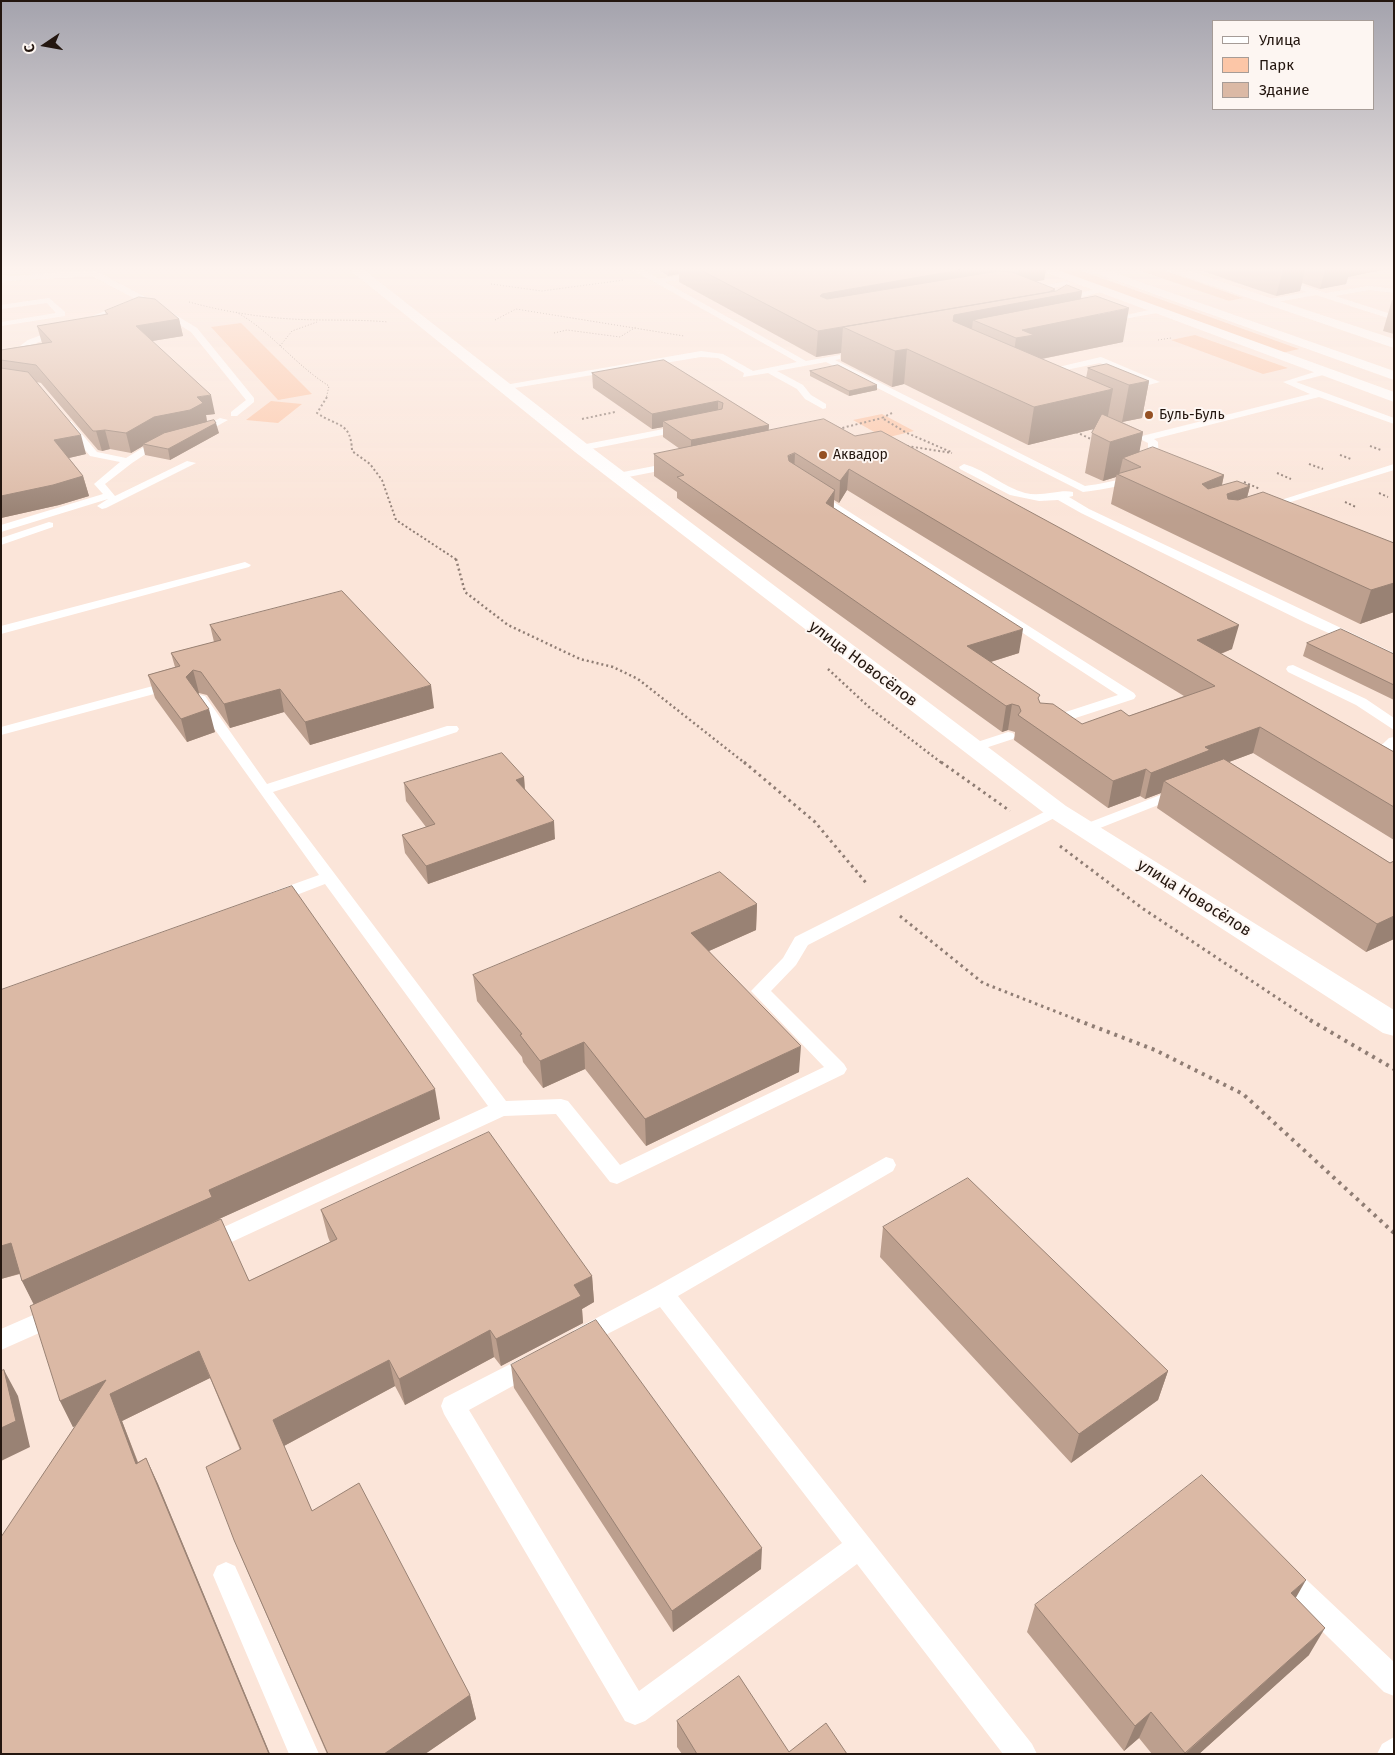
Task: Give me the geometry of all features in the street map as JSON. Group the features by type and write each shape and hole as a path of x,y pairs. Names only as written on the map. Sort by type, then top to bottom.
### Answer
{"street":[{"name":"улица Новосёлов","path":"459,352 581,448 1058,811 1394,1025"},
{"path":"1268,352 1394,397"},
{"path":"1326,352 1394,376"},
{"path":"1362,352 1394,363"}],"lane":[{"path":"1,364 18,352"},
{"path":"212,352 251,400 234,414"},
{"path":"784,352 804,363"},
{"path":"505,388 701,354 720,356 748,374 844,355"},
{"path":"827,359 1083,489"},
{"path":"1030,374 1101,360 1156,382 1115,392"},
{"path":"768,370 800,387 808,397 824,406"},
{"path":"1324,372 1287,382 1394,421"},
{"path":"964,467 1013,493 1027,498 1043,499 1060,496 1083,489 1095,488 1144,472 1151,465 1153,442 1142,436 1319,394"},
{"path":"62,416 94,454 128,461"},
{"path":"189,435 198,433 223,420"},
{"path":"581,448 691,426"},
{"path":"1,529 110,495 99,484 128,461 162,440 171,438"},
{"path":"618,476 688,462"},
{"path":"1,542 102,506 192,463"},
{"path":"1257,510 1394,467"},
{"path":"802,485 1129,696 1042,725"},
{"path":"1060,496 1085,511 1303,617 1394,658"},
{"path":"1,630 245,565"},
{"path":"1293,669 1371,708 1387,718 1394,726"},
{"path":"1,731 164,687"},
{"path":"200,699 264,790 501,1109"},
{"path":"264,790 452,729"},
{"path":"973,748 1008,736"},
{"path":"1394,741 1376,757 1378,764 1394,774"},
{"path":"1085,829 1193,786"},
{"path":"198,1249 501,1109 561,1106 617,1176 837,1068 760,991 790,961 801,941 1058,811"},
{"path":"263,901 329,877"},
{"path":"860,1546 635,1711 453,1406 663,1294 886,1165"},
{"path":"663,1294 1022,1754"},
{"path":"1,1340 73,1307"},
{"path":"1269,1561 1394,1682"},
{"path":"226,1576 304,1754"}],"path":[{"path":"286,352 309,374 329,386 328,395 317,413 324,420 342,423 348,430 352,451 368,460 388,489 396,520 456,558 465,592 508,625 580,659 613,667 638,679 711,734 815,822 880,900 982,983 1155,1050 1244,1094 1394,1233"},
{"path":"578,419 615,412"},
{"path":"838,429 882,418"},
{"path":"1070,430 1098,442"},
{"path":"907,433 956,454"},
{"path":"906,449 914,453"},
{"path":"1098,872 1142,908 1304,1016 1394,1070"}],"green space":[{"path":"234,352 270,352 312,394 278,400"},
{"path":"1203,352 1243,352 1288,368 1263,374"},
{"path":"271,401 302,404 278,423 246,420"},
{"path":"882,414 914,431 885,438 853,420"}],"building":[{"path":"1,352 164,352 211,395 197,397 203,403 190,410 154,417 126,433 105,430 93,431 36,365 1,360"},
{"path":"913,352 1026,352 1113,389 1034,407"},
{"path":"664,360 769,425 691,440 663,421 722,409 723,403 718,401 652,414 592,373"},
{"path":"1107,364 1149,381 1129,385 1088,368"},
{"path":"838,365 877,385 849,391 810,371"},
{"path":"1,368 28,372 81,435 54,440 83,476 53,485 1,496"},
{"path":"1102,414 1143,432 1110,442 1092,433"},
{"path":"824,419 855,436 881,431 1239,625 1197,640 1394,752 1394,807 1260,727 1205,747 1210,750 1151,773 1146,769 1113,781 1018,715 1021,711 1019,706 1012,704 1006,706 677,477 684,475 654,454","holes":["795,453 840,481 849,469 1215,686 1129,716 1121,710 1082,724 1053,704 1040,703 1038,698 1040,695 967,646 1023,629 826,503 835,490 789,461 788,456"]},
{"path":"214,420 216,423 168,449 143,444 164,433"},
{"path":"1153,447 1224,475 1202,484 1208,489 1237,481 1250,486 1227,494 1228,499 1238,500 1263,492 1394,543 1394,583 1371,590 1117,474 1141,467 1123,458"},
{"path":"342,591 431,685 305,722 280,689 224,704 201,672 193,670 186,677 209,709 181,719 148,675 180,666 171,653 221,640 210,625"},
{"path":"1341,629 1394,654 1394,685 1307,643"},
{"path":"502,753 524,777 516,780 554,821 426,866 402,835 435,824 404,783"},
{"path":"1224,759 1390,863 1394,861 1394,916 1377,924 1164,781"},
{"path":"720,872 757,904 691,933 801,1046 645,1119 584,1042 540,1061 520,1035 522,1034 473,975"},
{"path":"292,886 435,1089 209,1190 212,1197 22,1281 11,1243 1,1246 1,990"},
{"path":"489,1132 592,1276 574,1285 581,1296 496,1339 490,1330 399,1379 389,1360 273,1420 312,1511 359,1483 470,1695 384,1754 328,1754 234,1540 206,1467 241,1449 199,1351 110,1394 136,1464 146,1458 269,1754 1,1754 1,1537 106,1380 60,1401 30,1306 221,1219 249,1281 337,1239 321,1210"},
{"path":"968,1178 1168,1371 1079,1434 883,1227"},
{"path":"596,1320 762,1548 672,1611 511,1365"},
{"path":"4,1370 16,1421 1,1428 1,1371"},
{"path":"1202,1475 1306,1580 1291,1593 1325,1628 1185,1753 1151,1712 1135,1726 1035,1605"},
{"path":"739,1676 789,1752 826,1723 847,1754 697,1754 677,1721"}],"place":[{"name":"Буль-Буль","path":"1149,415"},
{"name":"Аквадор","path":"823,455"}]}
